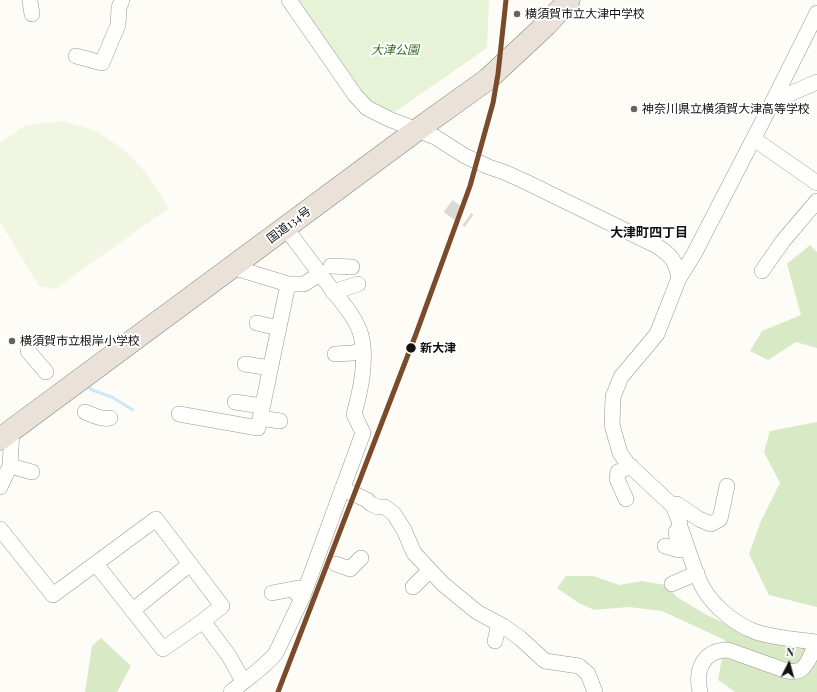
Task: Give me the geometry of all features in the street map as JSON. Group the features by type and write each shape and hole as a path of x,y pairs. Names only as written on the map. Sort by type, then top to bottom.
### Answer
{"highway":[{"name":"国道134号","path":"4,431 232,267 285,227 481,70 554,0"},
{"name":"国道134号","path":"4,431 411,127 488,79 569,0"}],"street":[{"path":"76,56 102,63 118,25 119,8 122,0"},
{"path":"289,0 355,95 367,108 435,137 465,156 524,181 657,246 672,257 676,265 679,278"},
{"path":"700,692 699,676 701,665 712,653 720,650 728,650 784,670 792,671 800,670 811,655 817,642 765,634 747,627 719,608 700,583 673,506 626,463 620,453 612,425 613,397 621,377 657,334 679,278 694,254 754,139 817,13"},
{"path":"773,101 817,82"},
{"path":"754,139 817,183"},
{"path":"762,271 783,241 817,201"},
{"path":"231,692 271,659 276,653 303,596 363,433 354,414 363,372 361,335 349,310 333,292 325,270 285,227"},
{"path":"232,267 288,284 304,284 325,270 352,267"},
{"path":"259,423 288,284"},
{"path":"333,292 358,284"},
{"path":"257,323 278,328"},
{"path":"336,354 353,353 362,349"},
{"path":"28,351 46,372"},
{"path":"245,364 270,368"},
{"path":"236,402 259,423"},
{"path":"85,412 99,417 110,418"},
{"path":"179,414 259,423 280,421"},
{"path":"0,487 10,466 4,431"},
{"path":"10,466 32,472"},
{"path":"626,499 617,479 618,472 631,466"},
{"path":"673,506 676,504 699,519 711,524 720,519 727,486"},
{"path":"316,534 338,488 343,488 378,507 385,507 394,514 404,530 414,553 443,584 473,609 520,638 545,661 579,666 588,674 596,692"},
{"path":"0,529 53,595 156,519 222,606 203,621 163,648 96,564"},
{"path":"665,546 679,550 676,529 680,527"},
{"path":"336,564 350,569 361,558"},
{"path":"133,610 190,564"},
{"path":"413,587 430,570"},
{"path":"672,584 697,573"},
{"path":"272,594 298,588 297,594 303,596"},
{"path":"203,621 229,656 243,682"},
{"path":"495,641 499,624"}],"green space":[{"name":"大津公園","path":"297,0 489,0 487,48 392,114 370,102"},
{"path":"64,121 98,132 127,152 147,174 169,208 55,289 39,286 0,222 0,143 26,125"},
{"path":"810,245 817,252 817,348 796,342 768,360 750,351 762,331 801,315 787,264"},
{"path":"817,422 817,607 769,595 749,554 761,521 780,483 764,452 770,431"},
{"path":"566,576 593,576 620,585 642,581 666,585 677,597 705,614 759,640 817,649 817,692 735,692 718,680 725,640 662,611 629,607 594,610 577,602 557,588"},
{"path":"101,638 131,666 117,692 85,692 92,646"}],"waterway":[{"path":"88,387 92,390 112,397 133,410"}],"tunnel":[{"path":"448,206 469,221"}],"transit line":[{"path":"278,692 416,334 470,186 493,103 498,74 506,0"}],"place":[{"name":"横須賀市立大津中学校","path":"517,14"},
{"name":"神奈川県立横須賀大津高等学校","path":"634,109"},
{"name":"横須賀市立根岸小学校","path":"12,341"},
{"name":"新大津","path":"411,348"}],"district":[{"name":"大津町四丁目","path":"649,233"}]}
